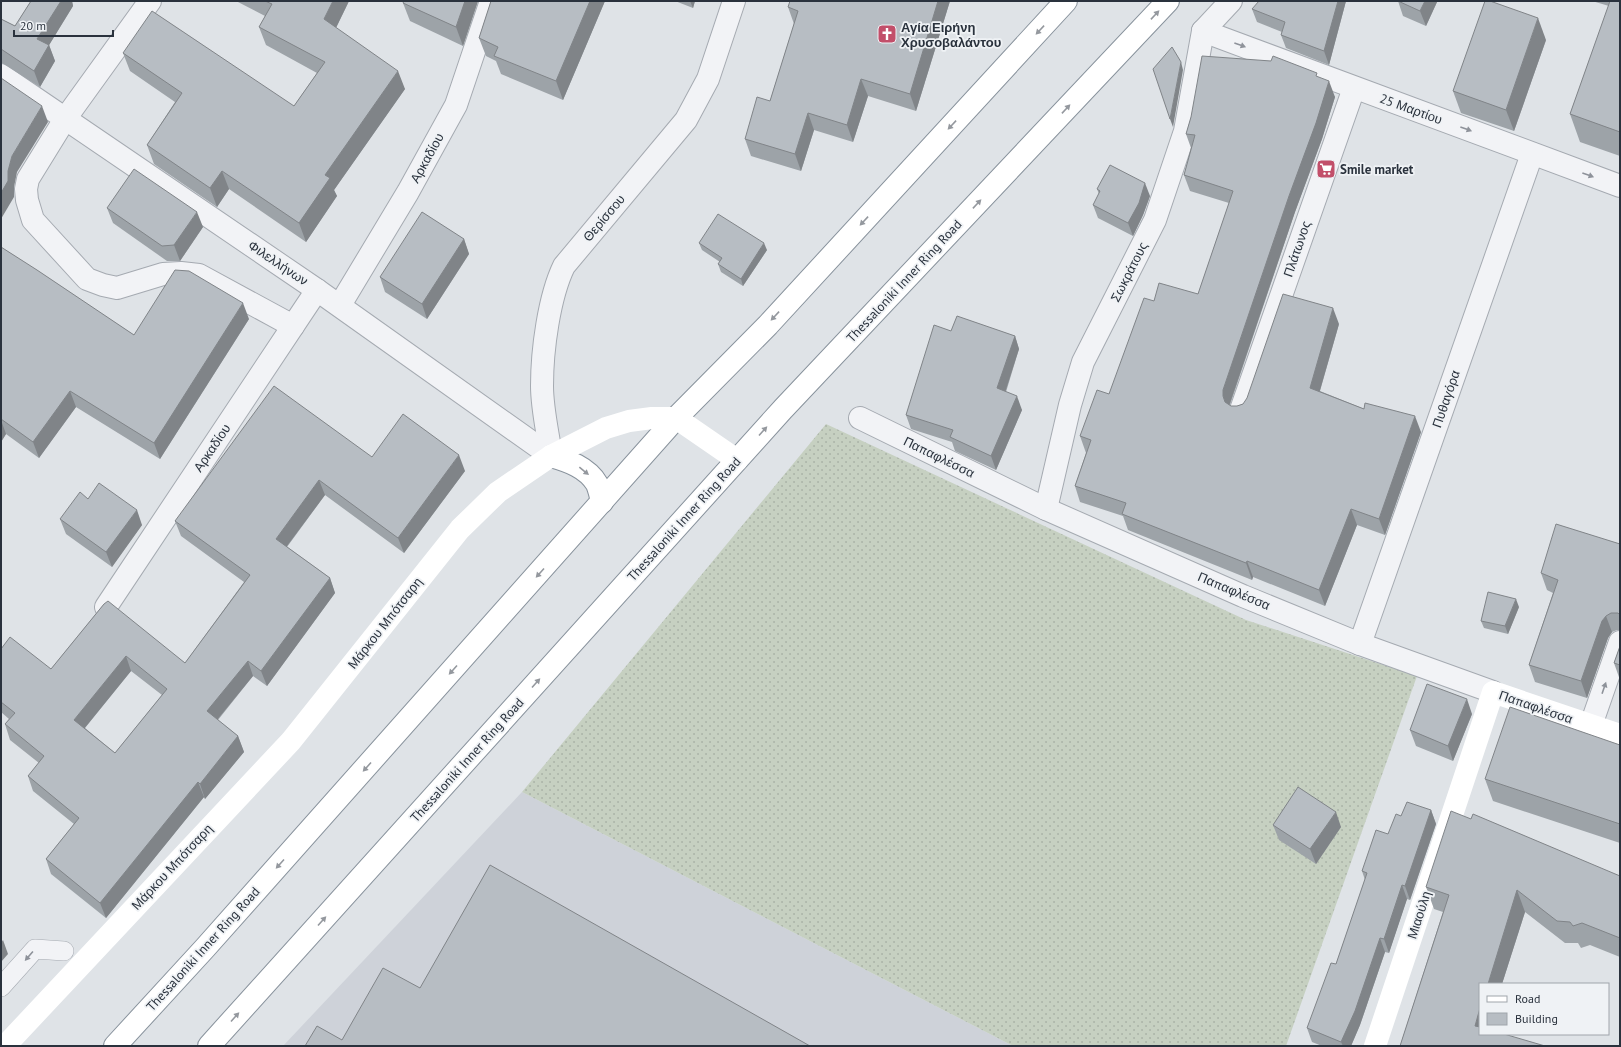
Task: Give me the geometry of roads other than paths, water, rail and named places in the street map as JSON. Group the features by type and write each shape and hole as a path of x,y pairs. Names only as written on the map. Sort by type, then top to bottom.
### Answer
{"main road":[{"name":"Thessaloniki Inner Ring Road","path":"115,1046 210,942 676,418 768,325 1066,1"},
{"name":"Thessaloniki Inner Ring Road","path":"209,1046 794,397 1168,1"},
{"name":"Μάρκου Μπότσαρη","path":"5,1046 291,741 460,529 498,492 551,456 606,428 630,421 652,418 676,418"},
{"path":"676,418 737,460"},
{"path":"551,456 572,462 586,472 596,484 602,502"},
{"name":"Παπαφλέσσα","path":"1493,692 1620,735"},
{"name":"Μιαούλη","path":"1375,1046 1493,692"}],"street":[{"path":"150,1 65,119 28,178 26,190 27,200 33,220 87,279 117,288 163,274 181,273 199,275 293,326"},
{"name":"Αρκαδίου","path":"340,305 408,192 456,105 490,1"},
{"name":"Θερίσσου","path":"551,456 542,386 546,334 556,283 564,266 686,120 708,79 734,1"},
{"path":"1203,31 1231,1"},
{"name":"25 Μαρτίου","path":"1203,31 1620,186"},
{"name":"Σωκράτους","path":"1046,509 1070,405 1083,362 1155,220 1185,131 1203,31"},
{"name":"Φιλελλήνων","path":"1,75 340,305 551,456"},
{"name":"Πλάτωνος","path":"1241,410 1354,88"},
{"name":"Πυθαγόρα","path":"1360,644 1532,154"},
{"name":"Αρκαδίου","path":"106,607 317,290"},
{"name":"Παπαφλέσσα","path":"860,418 1046,509 1244,596 1360,644 1493,692"},
{"path":"1591,725 1620,642"}],"lane":[{"path":"1,988 35,949 64,951"}],"place":[{"name":"Αγία Ειρήνη Χρυσοβαλάντου","path":"887,34"},
{"name":"Smile market","path":"1326,169"}]}
